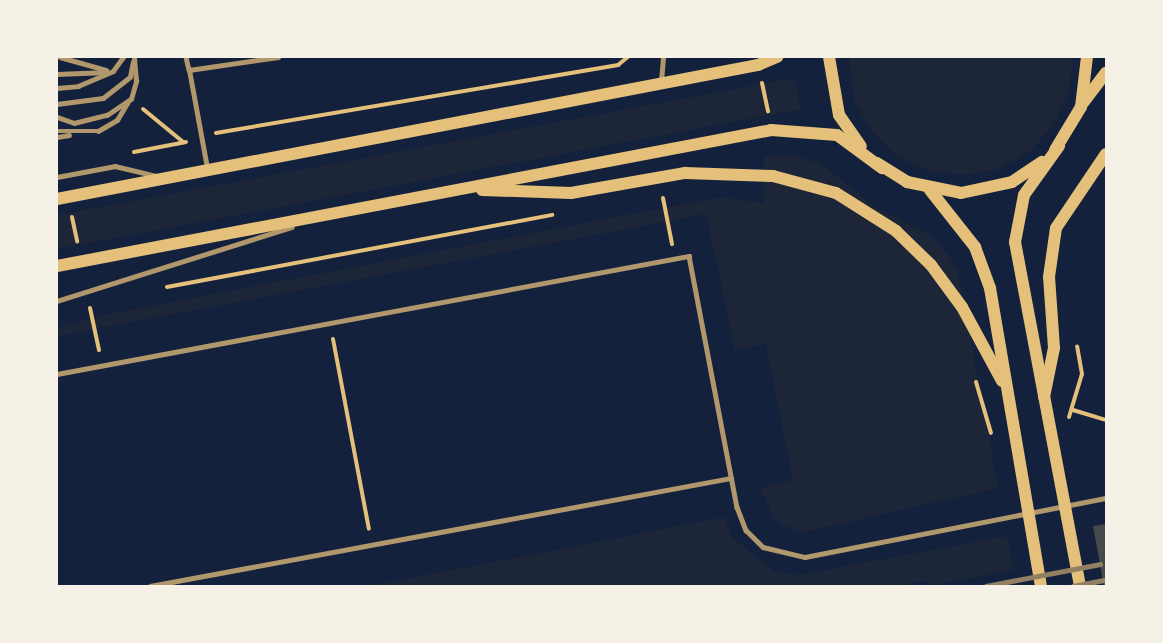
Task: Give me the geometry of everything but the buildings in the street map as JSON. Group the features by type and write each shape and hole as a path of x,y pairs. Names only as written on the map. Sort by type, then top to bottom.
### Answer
{"main road":[{"path":"57,199 661,84 777,57"},
{"path":"829,57 839,115 882,168"},
{"path":"1081,107 1087,57"},
{"path":"1080,586 1015,242 1024,195 1106,73"},
{"path":"57,266 771,130 837,135 882,168 930,190 977,192 1012,182 1059,146"},
{"path":"1043,398 1054,348 1049,277 1056,228 1106,154"},
{"path":"458,189 571,193 685,173 773,176 836,193 896,231 931,265 962,307 1002,381"},
{"path":"930,190 975,247 983,267 998,327 1002,381 1041,586"}],"lane":[{"path":"60,57 113,71"},
{"path":"57,88 78,86 113,71 123,57"},
{"path":"57,137 98,131 117,120 131,99 136,81 134,57"},
{"path":"57,104 103,98 130,77 134,57"},
{"path":"186,57 208,170"},
{"path":"189,70 278,57"},
{"path":"661,84 663,57"},
{"path":"57,74 113,71"},
{"path":"57,117 74,123 107,115 131,99"},
{"path":"57,131 75,134"},
{"path":"57,177 115,166 166,178"},
{"path":"57,301 336,213"},
{"path":"57,374 689,256 731,478 746,530 763,547 784,556 805,557 1106,498"},
{"path":"150,586 731,478"}],"path":[{"path":"128,153 201,137 618,65 628,57"},
{"path":"131,99 184,142"},
{"path":"651,197 672,192"},
{"path":"662,195 675,259"},
{"path":"159,288 557,214"},
{"path":"87,292 102,365"},
{"path":"331,323 372,545"},
{"path":"1067,421 1073,410 1082,374 1076,335"},
{"path":"974,374 992,437"},
{"path":"1073,410 1106,420"}],"shaded area":[{"path":"849,57 1073,57 1073,59 1068,94 1053,126 1029,152 998,169 964,175 929,171 897,156 872,131 854,101"},
{"path":"794,78 801,109 57,249 57,215"},
{"path":"790,155 820,163 875,207 930,235 948,254 958,271 998,488 800,533 775,520 760,488 793,480 766,344 735,350 706,214 57,336 57,328 99,316 721,197 763,203 764,157"},
{"path":"724,517 732,538 774,571 798,575 1007,536 1014,570 936,585 924,581 894,586 371,586"}],"railway":[{"path":"986,586 1100,564"},
{"path":"1073,586 1103,580"}]}
